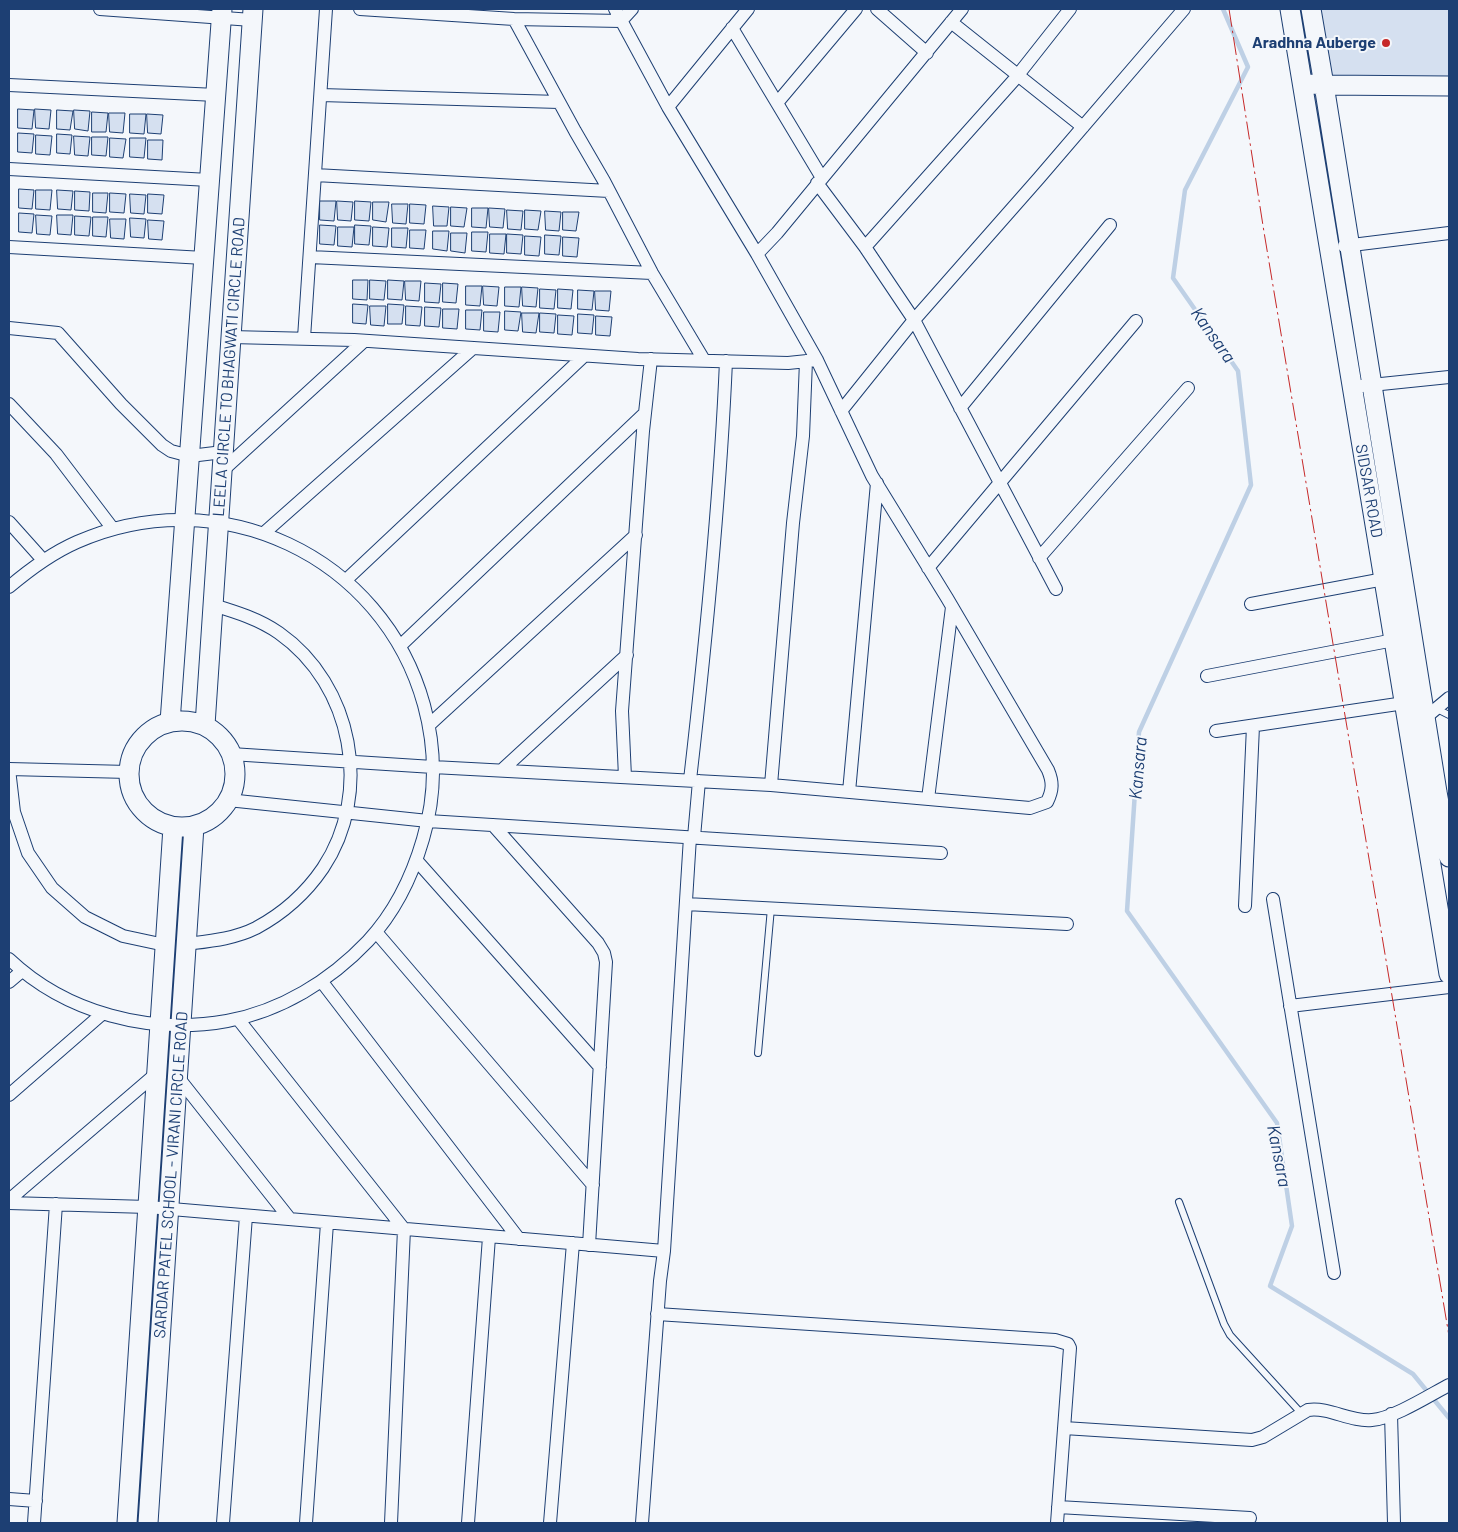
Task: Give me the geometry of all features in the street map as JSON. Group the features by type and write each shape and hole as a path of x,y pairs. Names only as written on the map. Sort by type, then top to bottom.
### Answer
{"street":[{"path":"100,9 252,15"},
{"path":"304,338 326,9"},
{"path":"360,9 514,19 622,21"},
{"path":"232,754 771,785 1030,808 1047,802 1052,792 1052,780 1048,770 876,483 841,410 812,361 757,254 668,107 615,9"},
{"path":"622,21 632,9"},
{"path":"668,107 748,9"},
{"path":"777,103 856,9"},
{"path":"877,9 927,53"},
{"path":"757,254 777,233 962,9"},
{"path":"865,246 1018,75 1070,9"},
{"path":"841,410 914,320 1184,9"},
{"name":"SIDSAR ROAD","path":"1290,9 1394,640 1422,708 1449,974"},
{"name":"SIDSAR ROAD","path":"1311,9 1373,386 1422,708 1449,857"},
{"name":"LEELA CIRCLE TO BHAGWATI CIRCLE ROAD","path":"170,722 222,13"},
{"name":"LEELA CIRCLE TO BHAGWATI CIRCLE ROAD","path":"205,725 252,15"},
{"path":"514,19 652,273 704,360"},
{"path":"951,22 1083,127"},
{"path":"732,28 820,180 914,320 1056,589"},
{"path":"1301,82 1324,85 1449,86"},
{"path":"9,85 216,95"},
{"path":"321,95 559,102"},
{"path":"9,169 209,180"},
{"path":"315,175 609,191"},
{"path":"960,408 1110,225"},
{"path":"1329,249 1449,233"},
{"path":"9,247 204,258"},
{"path":"310,257 652,273"},
{"path":"928,568 1136,321"},
{"path":"9,328 58,333 121,404 162,445 172,451 190,456 223,452"},
{"path":"231,337 364,340 651,359 788,363 812,361"},
{"path":"222,472 364,340"},
{"path":"264,533 473,348"},
{"path":"346,580 584,356"},
{"path":"625,777 622,711 645,413 651,359"},
{"path":"642,1523 657,1314 664,1251 692,837 694,781 722,453 726,361"},
{"path":"771,785 793,523 812,361"},
{"path":"1352,387 1449,377"},
{"path":"1039,558 1188,388"},
{"path":"9,404 56,454 113,529"},
{"path":"400,646 645,413"},
{"path":"849,792 876,483"},
{"path":"9,588 43,560 77,542 113,529 148,522 185,519 218,522 264,533 307,552 346,580 376,611 400,646 418,684 429,725 433,767 428,821 417,861 406,886 392,910 376,932 351,959 322,982 281,1004 238,1019 209,1024 160,1026 102,1014 60,996 22,971 9,959"},
{"path":"9,522 43,560"},
{"path":"429,725 636,535"},
{"path":"1251,604 1384,579"},
{"path":"186,944 225,939 254,928 281,912 304,892 323,868 338,841 347,812 351,762 344,724 330,689 307,658 279,633 245,615 213,605"},
{"path":"928,799 952,607"},
{"path":"1207,676 1394,640"},
{"path":"502,770 626,655"},
{"path":"1216,731 1422,708 1449,698"},
{"path":"170,722 194,722 205,725 220,737 232,754 235,769 234,785 228,800 220,812 208,821 194,826 173,827 158,822 145,814 136,802 130,787 128,772 130,758 136,745 157,726 170,722"},
{"path":"1245,906 1253,726"},
{"path":"128,772 9,770 14,812 28,853 52,888 85,916 123,936 165,945"},
{"path":"228,800 428,821 942,853"},
{"path":"493,825 598,943 604,953 606,962 589,1245"},
{"name":"SARDAR PATEL SCHOOL - VIRANI CIRCLE ROAD","path":"148,1523 194,826"},
{"path":"127,1523 173,827"},
{"path":"417,861 600,1067"},
{"path":"1273,899 1334,1274"},
{"path":"686,904 1067,924"},
{"path":"376,932 593,1185"},
{"path":"9,982 22,971"},
{"path":"322,982 519,1239"},
{"path":"1290,1006 1449,987"},
{"path":"9,1095 102,1014"},
{"path":"238,1019 404,1229 391,1523"},
{"path":"9,1201 157,1073"},
{"path":"177,1076 290,1219"},
{"path":"9,1201 148,1207 664,1251"},
{"path":"34,1523 56,1204"},
{"path":"223,1523 246,1216"},
{"path":"306,1523 327,1223"},
{"path":"468,1523 489,1237"},
{"path":"550,1523 573,1243"},
{"path":"657,1314 1062,1341 1068,1344 1070,1348 1057,1523"},
{"path":"138,1361 158,1362"},
{"path":"1064,1428 1252,1440 1263,1437 1308,1410 1317,1408 1372,1420 1393,1413 1449,1385"},
{"path":"1393,1413 1394,1523"},
{"path":"9,1499 36,1501"},
{"path":"1058,1507 1250,1518"}],"lane":[{"path":"1422,708 1449,714"},
{"path":"758,1053 770,908"},
{"path":"1179,1202 1224,1324 1230,1335 1301,1413"}],"building":[{"name":"Aradhna Auberge","path":"1317,9 1449,9 1449,77 1329,77"},
{"path":"18,109 34,110 32,129 18,128"},
{"path":"35,109 51,110 49,129 36,128"},
{"path":"57,110 73,111 70,130 57,129"},
{"path":"74,110 90,111 88,131 75,129"},
{"path":"92,112 108,113 106,132 92,132"},
{"path":"109,113 125,113 123,133 110,132"},
{"path":"130,114 146,114 144,134 130,133"},
{"path":"147,114 163,115 161,134 148,133"},
{"path":"18,133 34,134 32,153 18,152"},
{"path":"57,134 72,135 70,154 57,153"},
{"path":"36,135 52,136 50,155 36,154"},
{"path":"74,136 90,137 88,156 75,155"},
{"path":"92,137 108,137 106,156 92,155"},
{"path":"110,138 126,139 123,158 110,157"},
{"path":"130,138 146,138 144,158 130,157"},
{"path":"148,140 163,140 162,160 148,159"},
{"path":"19,189 34,190 32,209 19,208"},
{"path":"36,190 52,190 50,210 36,209"},
{"path":"57,190 73,191 71,210 58,209"},
{"path":"75,191 90,192 89,211 75,210"},
{"path":"93,193 108,193 106,213 93,212"},
{"path":"110,193 126,194 124,213 110,212"},
{"path":"130,194 146,195 144,214 131,213"},
{"path":"148,194 164,195 162,214 148,213"},
{"path":"320,201 336,201 334,221 320,220"},
{"path":"337,201 353,202 351,221 338,220"},
{"path":"355,201 371,202 369,221 355,220"},
{"path":"373,202 389,202 386,222 373,220"},
{"path":"392,204 408,204 406,224 393,223"},
{"path":"410,204 426,205 424,224 410,223"},
{"path":"433,206 449,207 447,226 434,226"},
{"path":"451,207 467,208 464,227 451,226"},
{"path":"472,208 488,208 486,228 472,227"},
{"path":"489,208 505,209 503,228 490,227"},
{"path":"507,210 523,211 521,230 508,229"},
{"path":"525,210 541,211 538,230 525,229"},
{"path":"545,211 561,212 559,231 546,230"},
{"path":"563,212 579,212 576,231 563,230"},
{"path":"19,213 34,214 32,233 19,232"},
{"path":"36,215 52,216 50,235 37,234"},
{"path":"57,215 73,215 71,235 58,234"},
{"path":"75,216 91,217 89,236 75,235"},
{"path":"93,217 108,217 106,237 93,236"},
{"path":"130,218 146,219 144,238 131,237"},
{"path":"110,219 126,219 124,239 111,238"},
{"path":"148,220 164,221 162,240 149,239"},
{"path":"320,225 336,226 334,245 320,244"},
{"path":"355,225 371,226 369,245 355,244"},
{"path":"338,227 354,227 352,247 338,246"},
{"path":"373,227 389,228 387,247 373,246"},
{"path":"392,228 408,228 406,248 392,247"},
{"path":"410,230 426,230 424,249 410,248"},
{"path":"433,231 449,231 447,251 433,249"},
{"path":"472,232 488,232 486,252 472,251"},
{"path":"451,233 467,233 465,253 451,251"},
{"path":"490,234 506,234 504,254 490,253"},
{"path":"507,234 523,235 521,254 507,253"},
{"path":"545,235 561,236 559,255 545,254"},
{"path":"525,236 541,237 539,256 525,255"},
{"path":"563,237 579,238 577,257 563,256"},
{"path":"353,280 368,280 367,300 353,299"},
{"path":"370,280 386,281 384,300 370,299"},
{"path":"388,280 404,281 402,300 388,299"},
{"path":"405,281 421,281 419,301 406,300"},
{"path":"425,283 441,284 439,303 425,302"},
{"path":"443,283 458,284 456,303 443,302"},
{"path":"466,286 482,286 480,306 466,305"},
{"path":"483,286 499,287 497,306 484,305"},
{"path":"505,287 521,287 519,307 505,306"},
{"path":"522,287 538,288 536,307 523,306"},
{"path":"540,289 556,290 554,309 540,308"},
{"path":"558,289 573,290 571,309 558,308"},
{"path":"578,290 594,291 592,310 578,309"},
{"path":"595,291 611,291 609,311 596,310"},
{"path":"353,304 368,305 366,324 353,323"},
{"path":"388,304 404,305 402,324 388,324"},
{"path":"370,306 386,306 384,326 371,325"},
{"path":"406,306 422,307 420,326 406,325"},
{"path":"425,307 441,308 439,327 425,326"},
{"path":"443,309 459,309 457,329 443,328"},
{"path":"466,310 482,310 480,330 466,329"},
{"path":"505,311 521,312 518,331 505,330"},
{"path":"484,312 500,312 498,332 484,331"},
{"path":"522,313 539,313 536,333 523,332"},
{"path":"540,313 556,314 554,333 540,332"},
{"path":"578,314 594,315 592,334 578,333"},
{"path":"558,315 574,316 572,335 558,334"},
{"path":"596,316 612,317 610,336 596,335"}],"waterway":[{"name":"Kansara","path":"1223,9 1248,67 1185,190 1173,278 1238,371 1251,485 1139,732 1127,911 1277,1123 1292,1226 1270,1286 1413,1374 1449,1418"}],"power":[{"path":"1229,9 1264,232 1449,1336"}],"place":[{"name":"Aradhna Auberge","path":"1386,43"}]}
